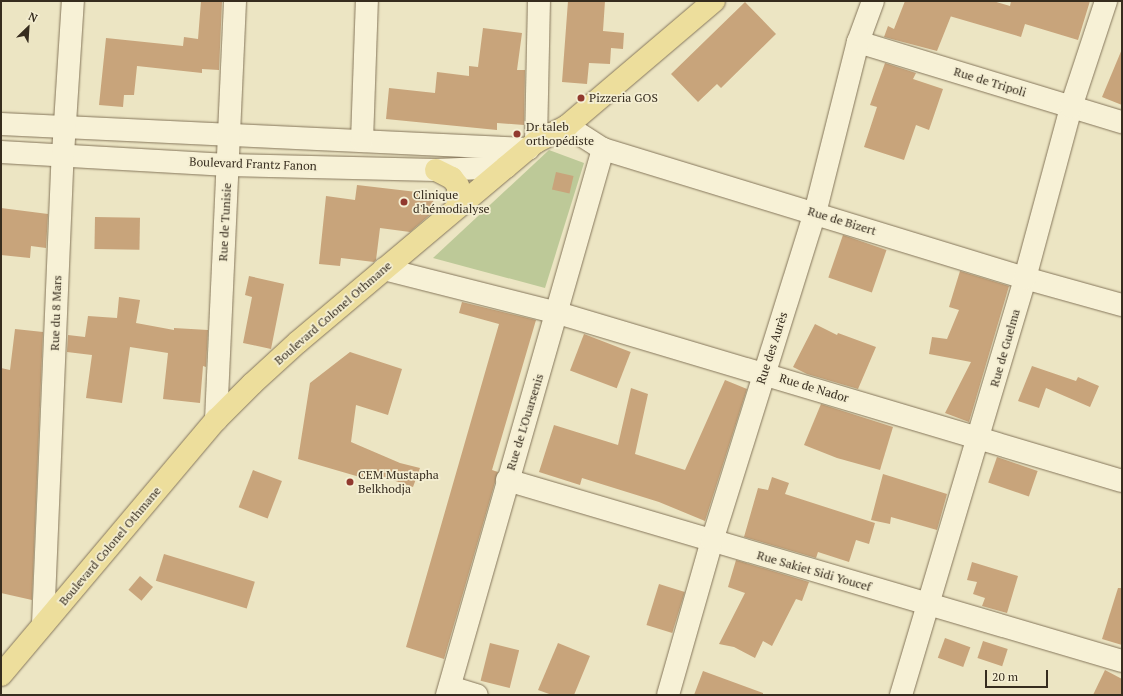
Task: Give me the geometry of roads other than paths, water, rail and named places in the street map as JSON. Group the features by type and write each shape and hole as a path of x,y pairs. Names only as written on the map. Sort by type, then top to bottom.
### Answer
{"main road":[{"name":"Boulevard Colonel Othmane","path":"1,675 216,420 298,342 532,146 567,126 714,1"},
{"path":"436,170 452,178 458,186 458,207"}],"street":[{"name":"Rue du 8 Mars","path":"44,624 63,154 73,1"},
{"name":"Rue de Tunisie","path":"216,420 235,1"},
{"path":"362,141 366,1"},
{"path":"1,124 65,126 230,136 532,146 539,1"},
{"name":"Rue des Aurès","path":"668,695 712,541 815,213 858,42 873,1"},
{"name":"Rue de Guelma","path":"901,695 979,437 1025,278 1071,107 1106,1"},
{"name":"Rue de Tripoli","path":"858,42 1122,122"},
{"name":"Rue de Bizert","path":"567,126 603,149 1025,278 1122,305"},
{"name":"Rue de L'Ouarsenis","path":"448,691 507,480 558,313 603,149"},
{"name":"Boulevard Frantz Fanon","path":"1,152 63,154 228,165 436,170 506,167"},
{"name":"Rue de Nador","path":"384,269 482,292 558,313 979,437 1122,481"},
{"name":"Rue Sakiet Sidi Youcef","path":"507,480 1122,661"},
{"path":"448,691 477,695"}],"place":[{"name":"Pizzeria GOS","path":"581,98"},
{"name":"Dr taleb orthopédiste","path":"517,134"},
{"name":"Clinique d'hémodialyse","path":"404,202"},
{"name":"CEM Mustapha Belkhodja","path":"350,482"}]}
